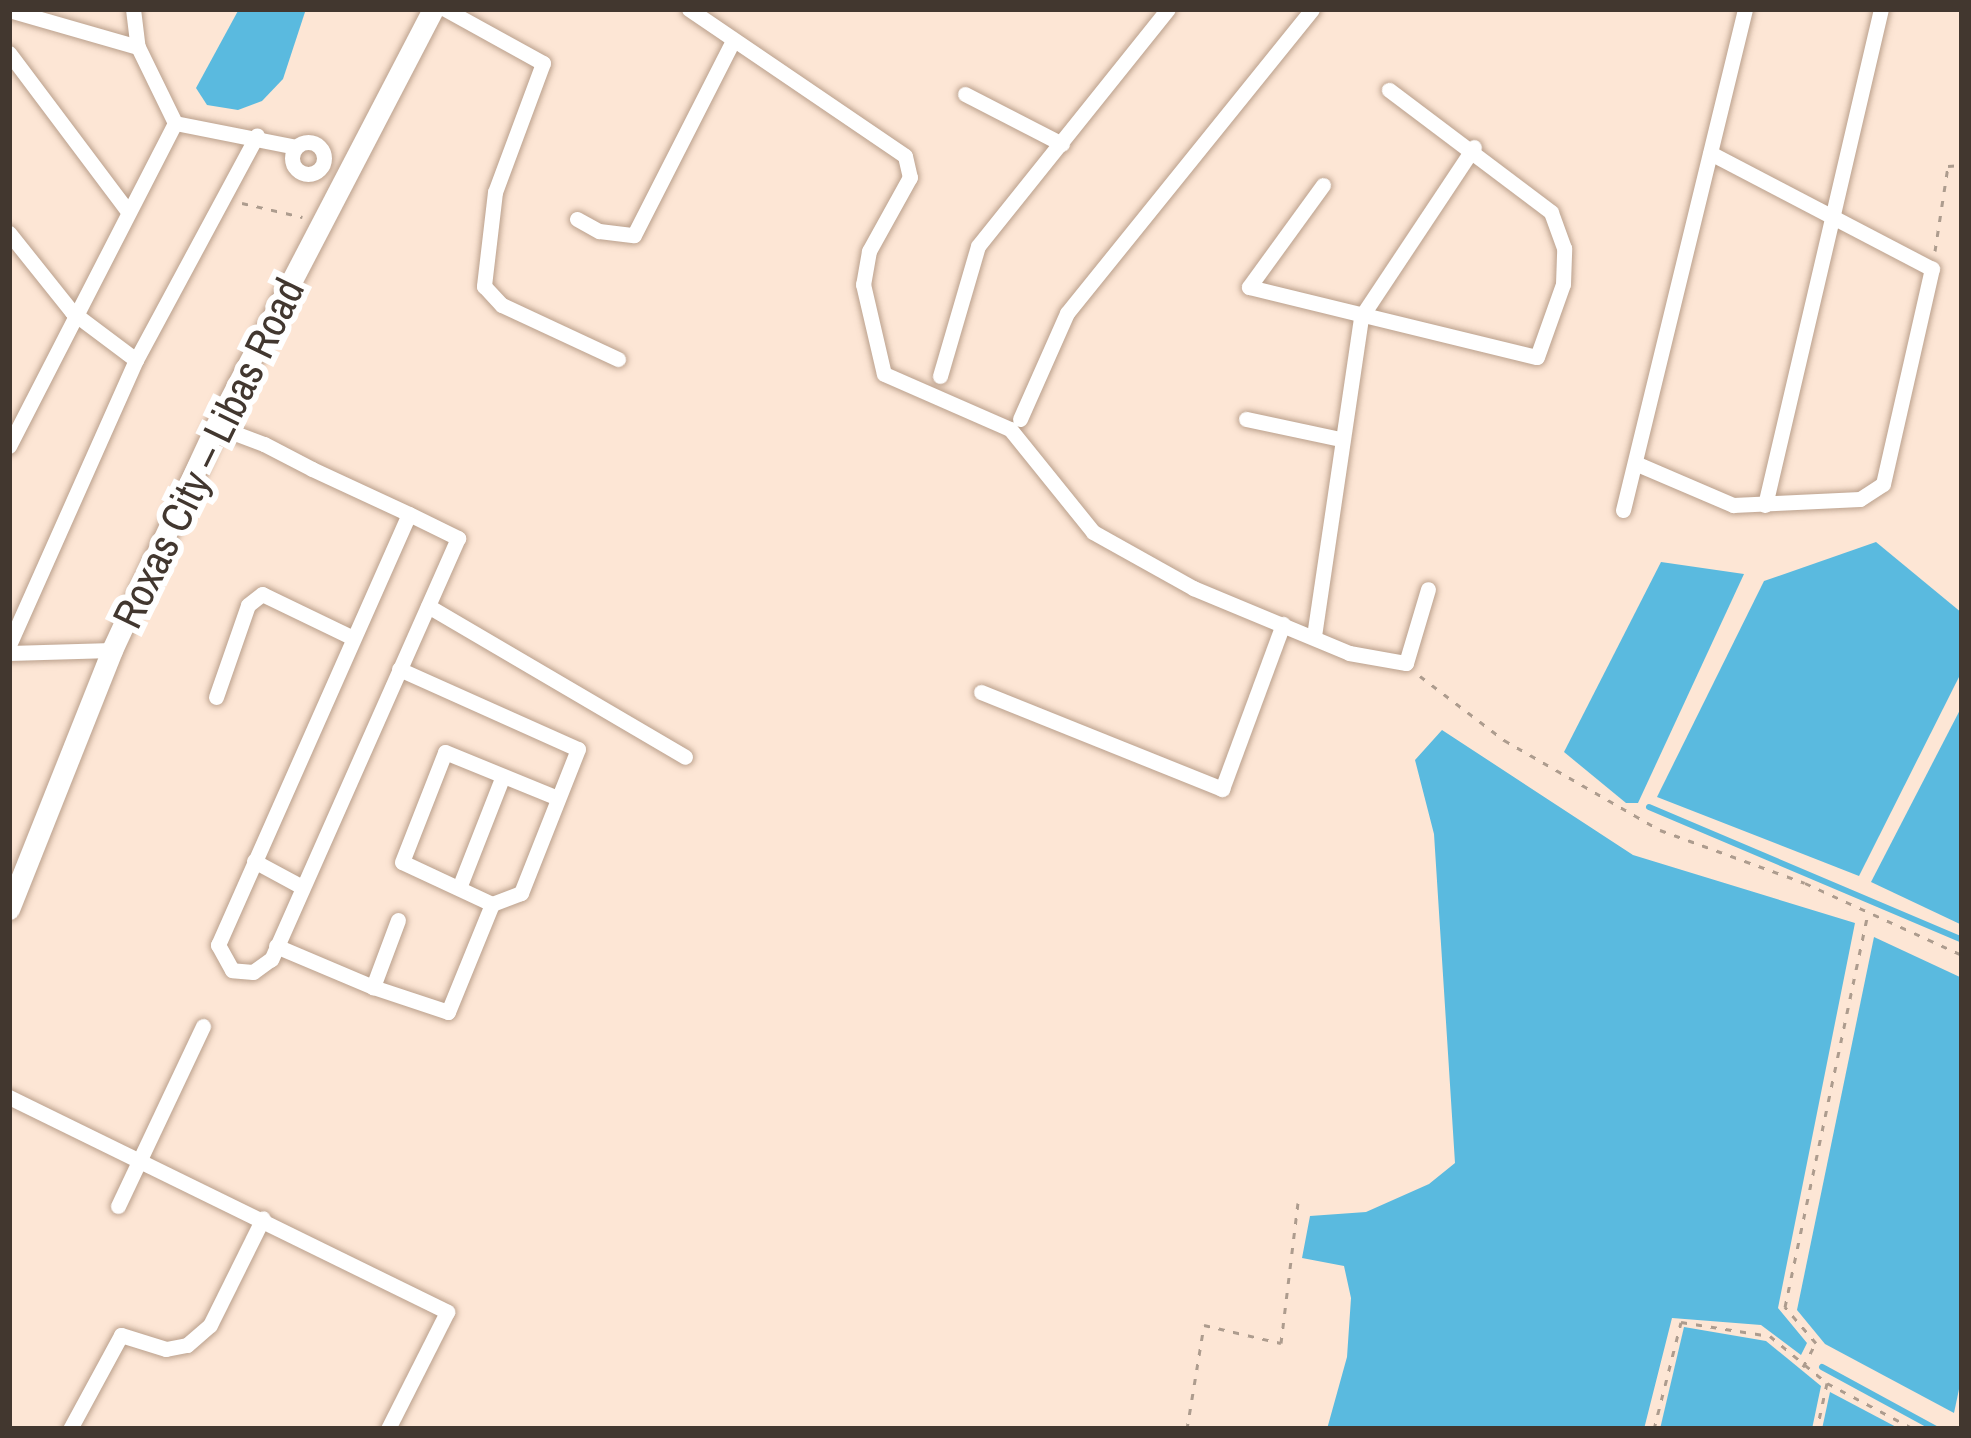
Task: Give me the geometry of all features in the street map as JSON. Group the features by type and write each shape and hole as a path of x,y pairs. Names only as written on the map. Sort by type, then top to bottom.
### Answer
{"main road":[{"name":"Roxas City – Libas Road","path":"9,910 112,650 216,426 434,9"}],"street":[{"path":"134,9 138,47 157,99 176,123 321,147 322,167"},
{"path":"445,9 543,63 495,192 484,286 502,305 618,359"},
{"path":"689,9 905,156 910,177 869,251 863,284 884,374 1010,429 1093,532 1192,588 1349,653 1406,663 1428,590"},
{"path":"940,376 977,246 1168,9"},
{"path":"1020,419 1067,314 1312,9"},
{"path":"1623,510 1745,9"},
{"path":"1765,505 1881,9"},
{"path":"11,17 138,47"},
{"path":"577,219 599,231 634,235 733,41"},
{"path":"9,53 127,210"},
{"path":"1323,185 1249,287 1537,357 1562,284 1564,248 1552,212 1474,147 1389,89"},
{"path":"965,94 1062,144"},
{"path":"9,446 72,312 176,123"},
{"path":"112,650 9,649 136,360 257,135"},
{"path":"296,146 298,171 322,167 344,182"},
{"path":"1314,636 1361,317 1474,147"},
{"path":"1634,463 1733,505 1860,499 1882,484 1932,269 1832,221 1710,153"},
{"path":"9,233 72,312 136,360"},
{"path":"1246,419 1340,439"},
{"path":"216,426 409,514 458,538 276,946 254,972 232,970 220,957 254,861 409,514"},
{"path":"216,697 248,605 262,594 352,638"},
{"path":"428,606 685,757"},
{"path":"981,692 1222,789 1283,624"},
{"path":"276,946 448,1012 492,904 520,893 578,749 399,670"},
{"path":"492,904 402,862 445,752 559,798"},
{"path":"459,888 503,776"},
{"path":"254,861 302,887"},
{"path":"373,987 398,920"},
{"path":"118,1206 203,1026"},
{"path":"9,1097 136,1164 263,1218 447,1312 388,1429"},
{"path":"70,1429 121,1335 166,1349 188,1345 210,1325 263,1218"}],"path":[{"path":"1932,269 1948,166 1962,165"},
{"path":"225,199 322,222"},
{"path":"1406,663 1504,740 1615,806 1868,910 1962,955"},
{"path":"1803,1367 1816,1343 1785,1307 1868,910"},
{"path":"1187,1429 1204,1325 1281,1343 1298,1203"},
{"path":"1654,1429 1681,1322 1770,1336 1826,1383 1914,1429"},
{"path":"1817,1429 1826,1383"}],"water":[{"path":"239,9 306,9 283,79 262,101 238,110 207,105 196,88"},
{"path":"1876,542 1962,613 1962,671 1859,876 1657,797 1764,581"},
{"path":"1661,562 1744,574 1638,803 1626,803 1564,752"},
{"path":"1962,706 1962,925 1871,882"},
{"path":"1442,730 1633,855 1855,923 1778,1308 1807,1343 1801,1355 1761,1325 1672,1318 1644,1429 1327,1429 1347,1357 1351,1298 1344,1266 1302,1258 1310,1216 1366,1212 1429,1184 1455,1163 1434,834 1415,760"},
{"path":"1874,937 1962,978 1962,1375 1954,1413 1825,1344 1797,1310"},
{"path":"1684,1327 1766,1341 1821,1386 1812,1429 1660,1429"},
{"path":"1830,1392 1900,1429 1822,1429"}],"waterway":[{"path":"1649,807 1962,940"},
{"path":"1822,1367 1936,1429"}]}
